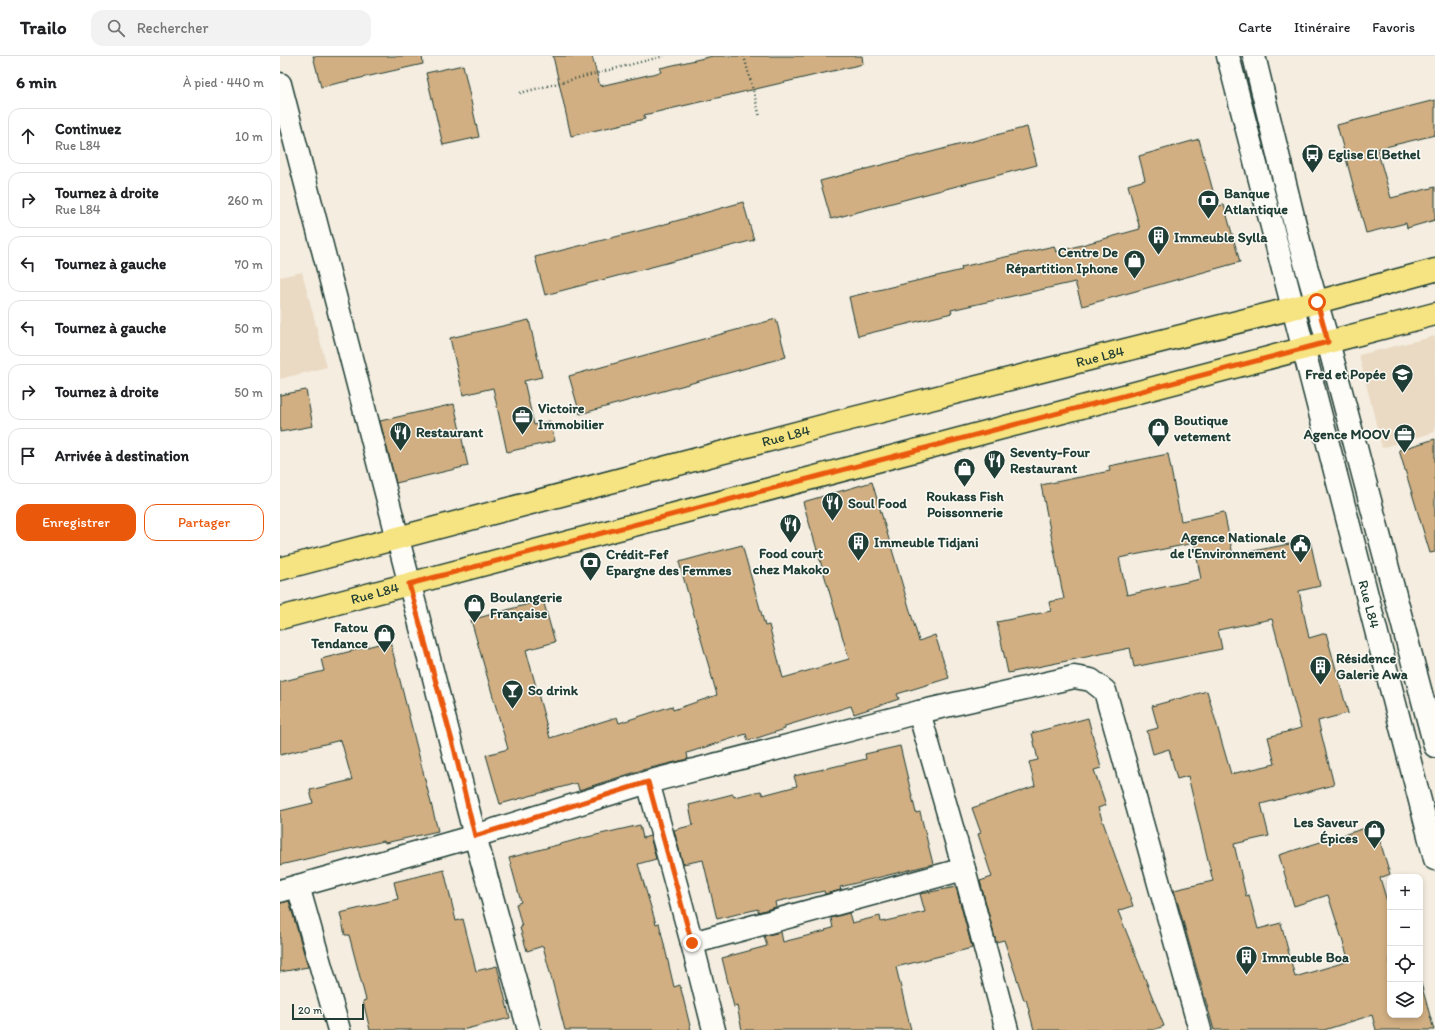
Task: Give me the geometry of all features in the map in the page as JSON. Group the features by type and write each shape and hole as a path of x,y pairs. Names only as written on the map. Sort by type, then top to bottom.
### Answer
{"main road":[{"name":"Rue L84","path":"280,569 838,422 1294,308 1435,270"},
{"name":"Rue L84","path":"280,618 1435,314"}],"street":[{"name":"Rue L84","path":"1228,56 1435,859"},
{"name":"Rue L84","path":"1254,56 1300,245 1328,342 1435,746"},
{"path":"280,84 409,584 454,748 475,836 529,1030"},
{"path":"339,1030 289,888 475,836 648,782 919,712 1074,677 1091,680 1105,691 1200,1030"},
{"path":"919,712 964,869 1007,1030"},
{"path":"648,782 714,1030"},
{"path":"692,943 964,869"}],"path":[{"path":"520,93 664,56"},
{"path":"744,56 760,117"}],"shaded area":[{"path":"302,272 327,367 280,379 280,277"},
{"name":"Fred et Popée","path":"1435,336 1435,432 1382,448 1359,355"}],"building":[{"path":"313,56 422,56 423,64 321,87"},
{"path":"553,56 592,56 600,86 661,72 660,68 713,56 862,56 863,64 644,115 645,119 571,136"},
{"path":"463,65 479,137 443,145 426,73"},
{"path":"1435,100 1435,135 1377,149 1391,198 1435,187 1435,220 1407,228 1406,223 1366,233 1337,125"},
{"path":"1027,127 1037,165 831,219 820,181"},
{"path":"1199,139 1217,206 1224,205 1240,262 1082,306 1075,282 951,310 952,313 858,336 849,297 962,270 961,267 1054,246 1056,252 1140,229 1128,185 1145,180 1139,156"},
{"path":"743,202 754,240 545,295 535,257 651,228"},
{"path":"776,319 786,357 580,414 569,376"},
{"path":"529,320 542,377 524,381 534,425 550,421 555,441 507,452 493,388 463,395 450,338"},
{"path":"306,390 313,426 280,432 280,395"},
{"path":"454,404 468,466 396,483 380,421"},
{"path":"1435,439 1435,552 1430,553 1399,450"},
{"path":"1168,454 1181,521 1224,512 1233,555 1310,540 1320,586 1299,591 1309,638 1326,633 1348,713 1318,721 1334,785 1261,804 1269,836 1234,844 1246,896 1249,895 1258,929 1281,923 1295,977 1349,961 1328,895 1294,906 1279,855 1375,825 1390,874 1380,878 1387,901 1387,1018 1423,1018 1423,991 1434,1030 1376,1030 1372,1015 1324,1030 1214,1030 1174,890 1213,881 1188,776 1177,779 1169,749 1153,754 1147,731 1158,728 1152,706 1207,691 1231,774 1275,764 1268,737 1301,728 1272,619 1218,630 1222,649 1134,667 1130,648 1008,673 997,622 1051,611 1049,602 1064,599 1041,485 1110,471 1109,466","holes":["1194,543 1201,579 1127,595 1119,558"]},
{"path":"872,482 919,641 935,635 949,678 897,694 899,699 854,714 851,706 785,726 785,729 748,741 746,734 687,753 688,759 642,770 579,790 577,783 500,804 486,755 508,749 471,620 543,600 555,642 526,650 550,738 617,717 619,723 672,706 673,710 717,695 679,562 742,545 765,626 769,625 783,678 849,659 803,502"},
{"path":"390,641 438,831 385,843 384,841 280,865 280,811 313,803 310,790 352,780 341,740 280,755 280,682 324,671 321,659"},
{"path":"1088,718 1101,768 1094,770 1106,805 1098,808 1133,906 1118,911 1164,1026 1153,1030 1034,1030 1026,999 1024,1000 1004,940 996,942 980,881 992,877 978,834 981,833 972,808 1035,786 1029,762 1038,760 1032,733"},
{"path":"900,746 916,813 920,812 933,864 840,887 841,890 825,894 824,891 775,902 776,907 758,912 758,909 717,919 703,860 683,864 674,830 693,825 689,805 733,794 734,797 761,791 763,795 797,786 794,776 866,759 865,754"},
{"path":"640,825 643,838 650,836 656,859 638,864 656,924 659,923 674,987 680,985 691,1030 565,1030 543,946 527,951 520,928 522,927 516,904 521,902 509,858 583,838"},
{"path":"444,870 456,921 463,919 476,971 497,966 510,1018 462,1030 370,1030 363,1001 366,1000 349,935 345,935 340,913 398,899 394,882"},
{"path":"956,887 972,948 896,967 911,1030 742,1030 737,1006 734,1007 722,958 767,946 764,936 781,932 783,942 826,931 825,930 833,928 831,918 849,913 852,923 880,916 881,922 925,912 920,894"},
{"path":"289,901 308,967 280,972 280,903"}],"place":[{"name":"Eglise El Bethel","path":"1313,174"},
{"name":"Banque Atlantique","path":"1208,220"},
{"name":"Immeuble Sylla","path":"1159,256"},
{"name":"Centre De Répartition Iphone","path":"1134,280"},
{"name":"Fred et Popée","path":"1402,394"},
{"name":"Victoire Immobilier","path":"522,436"},
{"name":"Boutique vetement","path":"1158,448"},
{"name":"Restaurant","path":"400,452"},
{"name":"Agence MOOV","path":"1405,454"},
{"name":"Seventy-Four Restaurant","path":"994,480"},
{"name":"Roukass Fish Poissonnerie","path":"965,488"},
{"name":"Soul Food","path":"832,522"},
{"name":"Food court chez Makoko","path":"791,544"},
{"name":"Immeuble Tidjani","path":"858,562"},
{"name":"Agence Nationale de l'Environnement","path":"1301,564"},
{"name":"Crédit-Fef Epargne des Femmes","path":"590,582"},
{"name":"Boulangerie Française","path":"475,624"},
{"name":"Fatou Tendance","path":"384,654"},
{"name":"Résidence Galerie Awa","path":"1320,686"},
{"name":"So drink","path":"512,710"},
{"name":"Les Saveur Épices","path":"1374,850"},
{"name":"Immeuble Boa","path":"1247,976"}],"route":[{"path":"692,943 648,782 475,836 454,748 409,584 1328,342 1317,302"}]}
